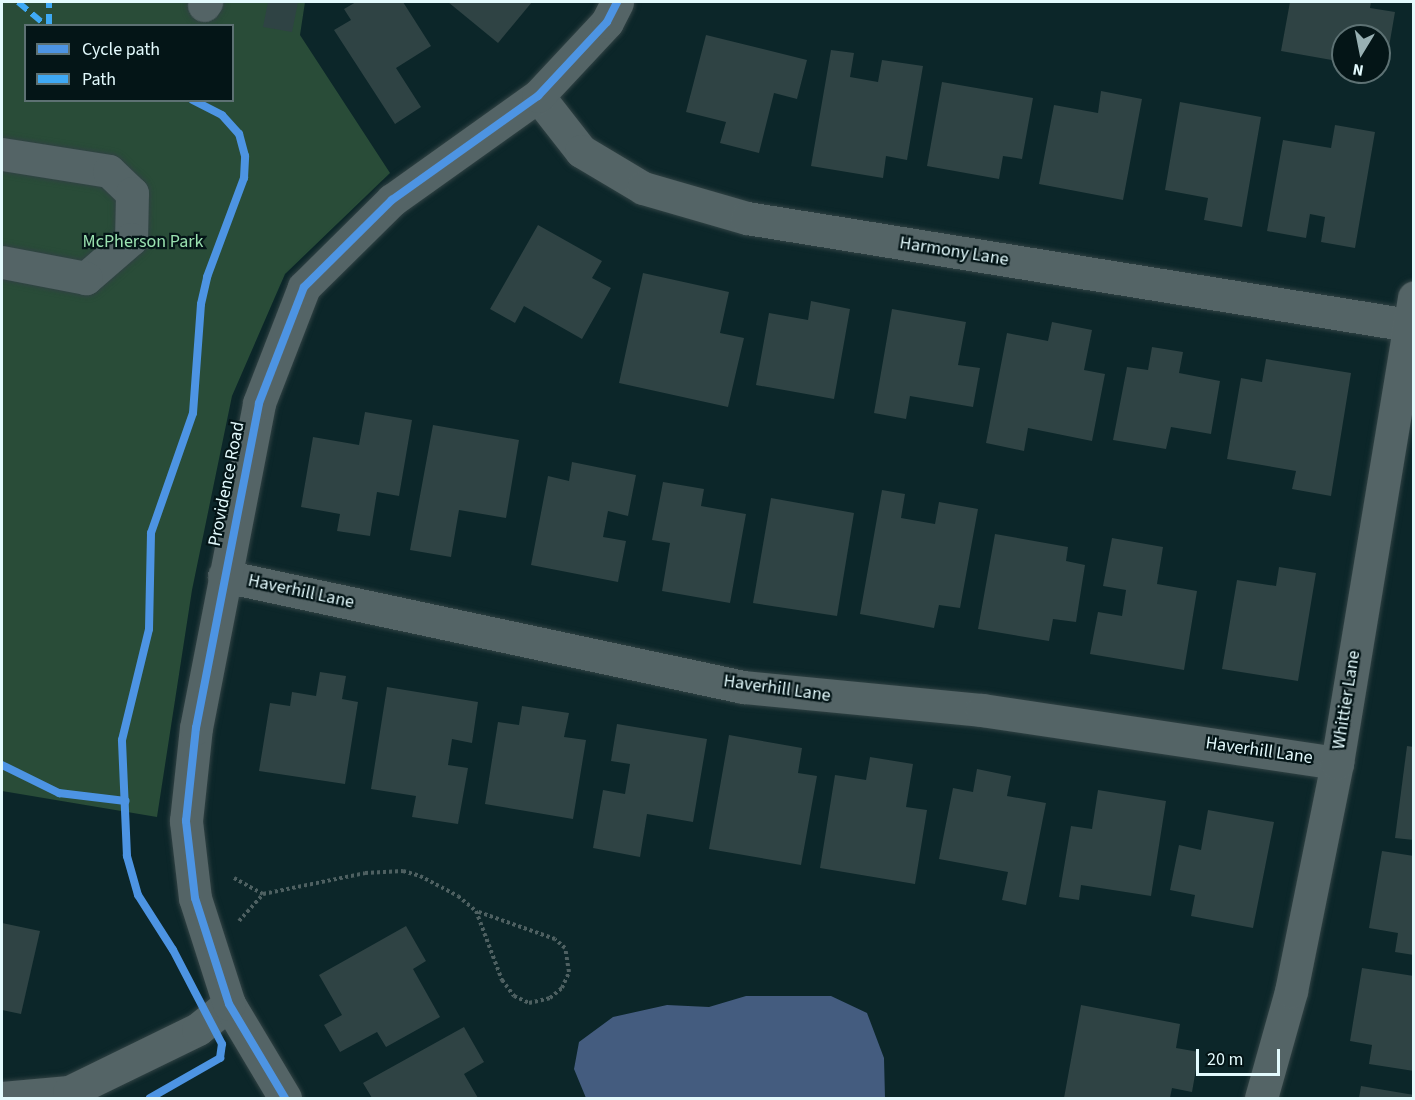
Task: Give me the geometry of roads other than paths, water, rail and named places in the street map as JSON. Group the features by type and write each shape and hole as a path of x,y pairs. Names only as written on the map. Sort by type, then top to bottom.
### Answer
{"street":[{"name":"Providence Road","path":"285,1098 229,1004 195,898 186,821 196,728 259,403 304,286 392,200 538,96 607,22 617,2"},
{"name":"Harmony Lane","path":"538,96 581,151 643,188 747,218 1411,311"},
{"path":"2,154 109,171 132,193 131,239 86,278 2,262"},
{"name":"Whittier Lane","path":"1261,1098 1291,991 1337,763 1411,311"},
{"name":"Haverhill Lane","path":"224,576 743,687 982,710 1337,763"},
{"path":"2,1098 69,1092 198,1029 229,1004"}],"water":[{"path":"746,996 831,996 867,1013 884,1058 885,1098 586,1098 574,1069 579,1042 613,1017 667,1005 709,1007"}],"park label":[{"name":"McPherson Park","path":"143,242"}]}
